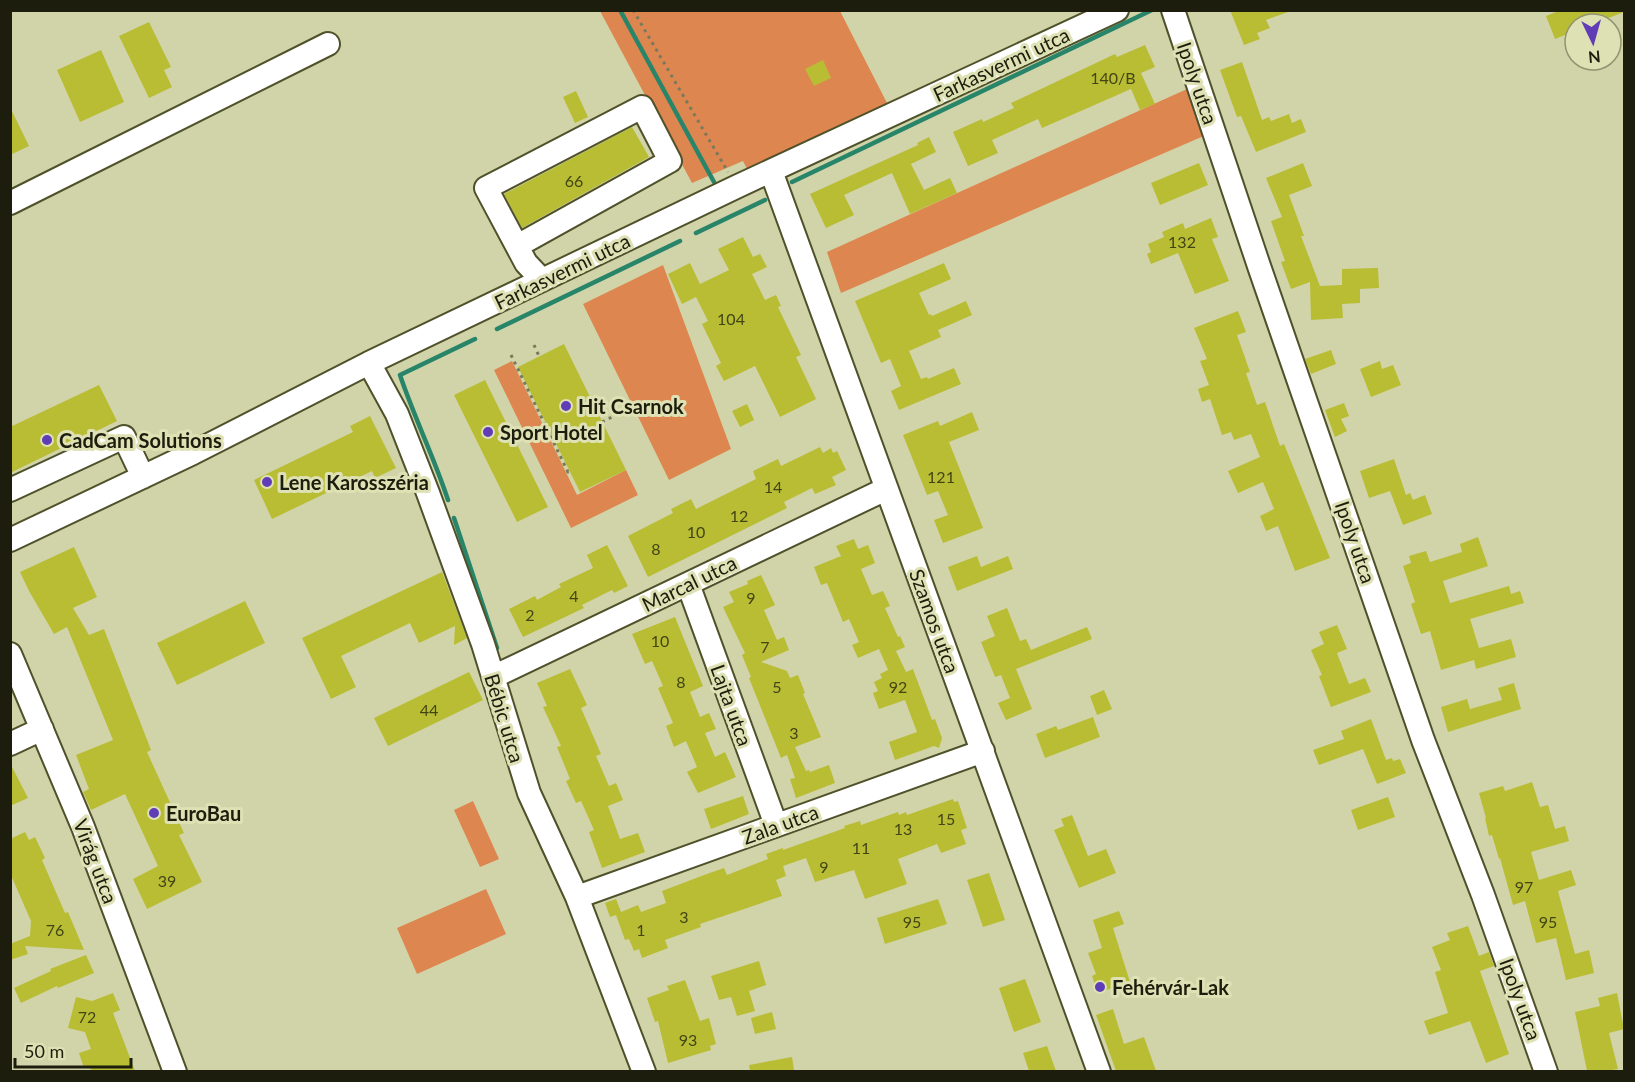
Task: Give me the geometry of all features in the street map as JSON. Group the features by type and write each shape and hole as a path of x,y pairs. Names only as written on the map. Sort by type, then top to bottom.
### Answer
{"street":[{"name":"Farkasvermi utca","path":"10,540 143,477 369,363 736,187 1117,10"},
{"name":"Ipoly utca","path":"1173,10 1256,258 1429,756 1483,895 1546,1071"},
{"path":"10,203 328,44"},
{"path":"517,246 670,161 642,107 486,188 526,263 542,280"},
{"name":"Szamos utca","path":"771,171 1099,1071"},
{"name":"Bébic utca","path":"369,363 390,399 409,443 459,576 529,793 577,897 644,1071"},
{"path":"10,490 124,437 143,477"},
{"name":"Marcal utca","path":"493,677 886,489"},
{"name":"Lajta utca","path":"688,584 776,825"},
{"name":"Virág utca","path":"10,654 83,827 175,1071"},
{"path":"10,744 42,729"},
{"name":"Zala utca","path":"577,897 983,751"}],"path":[{"path":"633,10 736,187"},
{"path":"534,345 539,356"},
{"path":"511,356 568,472 570,471"},
{"path":"602,422 616,415"}],"shaded area":[{"path":"600,11 840,11 887,103 747,169 743,161 692,183"},
{"path":"1187,89 1206,135 841,293 827,252"},
{"path":"663,265 731,449 669,480 583,304"},
{"path":"512,361 577,495 626,470 638,495 571,528 494,370"},
{"path":"473,801 499,859 480,867 454,810"},
{"path":"486,889 506,934 417,974 397,928"}],"building":[{"path":"1230,10 1288,10 1288,12 1266,20 1270,28 1257,33 1260,39 1244,45"},
{"path":"1561,10 1624,10 1623,12 1563,12 1563,36 1555,39 1546,16"},
{"path":"149,22 171,67 164,70 172,87 149,98 119,36"},
{"path":"1145,45 1155,67 1141,73 1155,104 1140,110 1131,89 1042,128 1038,119 992,140 998,153 968,166 953,132 1014,108 1011,103 1115,54 1117,57"},
{"path":"101,50 124,102 80,122 57,70"},
{"path":"823,60 831,78 814,86 805,69"},
{"path":"1242,62 1262,120 1269,117 1271,121 1289,114 1292,123 1301,119 1306,132 1256,152 1241,116 1237,117 1220,70"},
{"path":"576,91 588,117 575,123 563,97"},
{"path":"10,107 29,146 10,155"},
{"path":"632,127 649,157 522,228 504,194"},
{"path":"929,137 936,152 911,164 924,190 950,178 957,193 910,214 892,173 844,195 854,215 826,228 810,194 918,145 917,143"},
{"path":"1199,163 1208,185 1160,205 1151,183"},
{"path":"1303,163 1312,186 1289,195 1304,236 1301,236 1320,286 1342,285 1342,269 1378,268 1379,288 1360,289 1360,303 1342,304 1343,318 1311,320 1310,282 1291,289 1281,262 1285,261 1271,221 1282,217 1266,178"},
{"path":"1211,218 1218,237 1212,239 1229,281 1195,294 1178,253 1151,264 1147,254 1151,252 1148,244 1164,237 1162,232 1183,223 1185,229"},
{"path":"743,237 753,257 760,254 767,267 752,274 765,300 776,295 781,306 778,307 801,355 796,357 816,399 780,417 755,366 724,381 716,366 721,363 702,324 708,321 696,297 682,304 668,274 690,263 700,284 729,270 718,249"},
{"path":"944,263 951,279 919,293 929,315 932,316 966,301 972,315 938,330 941,337 909,351 921,379 927,377 928,379 954,368 961,384 899,410 891,391 901,386 890,359 881,363 855,301"},
{"path":"1238,311 1246,332 1237,335 1250,372 1246,373 1257,405 1265,402 1280,446 1284,444 1330,558 1295,571 1278,526 1266,531 1260,516 1274,509 1263,482 1238,493 1228,471 1260,457 1251,434 1234,440 1231,432 1222,435 1210,399 1202,402 1198,389 1209,385 1200,361 1207,359 1194,328"},
{"name":"Hit Csarnok","path":"564,344 626,470 580,492 518,367"},
{"path":"1331,350 1336,364 1311,374 1305,359"},
{"path":"1380,361 1382,369 1393,365 1401,385 1371,397 1360,369"},
{"path":"485,380 548,507 517,522 454,395"},
{"path":"99,385 117,421 10,473 10,427"},
{"path":"1344,403 1349,416 1341,419 1347,431 1335,437 1325,410"},
{"path":"747,404 754,420 740,427 732,411"},
{"path":"972,412 979,430 949,442 983,528 943,543 934,520 948,515 938,491 927,495 903,435 938,421 940,426"},
{"path":"370,416 396,468 375,478 372,471 272,519 254,480 353,432 350,426"},
{"path":"820,447 823,453 831,448 833,453 837,451 846,470 832,477 836,485 815,494 812,488 784,502 787,508 648,577 628,536 673,513 671,509 691,499 696,509 756,479 753,471 778,459 781,466"},
{"path":"1394,459 1406,495 1410,493 1413,500 1425,495 1432,514 1403,525 1390,491 1369,498 1360,471"},
{"path":"1478,537 1488,566 1443,581 1450,603 1509,586 1511,594 1520,591 1524,603 1470,619 1479,648 1511,639 1516,657 1476,669 1474,660 1441,670 1430,631 1421,634 1411,604 1415,602 1403,566 1411,563 1409,556 1426,551 1430,562 1462,552 1460,544"},
{"path":"854,539 858,549 868,545 875,563 861,569 872,595 883,591 890,606 885,608 905,647 896,651 906,672 913,669 932,720 935,719 942,738 939,748 934,746 895,760 889,742 917,732 905,700 879,709 873,693 878,691 874,682 882,678 880,674 888,670 879,649 858,658 852,645 859,642 849,619 843,622 827,583 821,585 814,567 841,556 836,546"},
{"path":"607,545 628,586 614,593 612,590 582,605 584,608 523,637 509,609 535,596 537,600 561,587 559,584 593,568 587,555"},
{"path":"74,547 97,597 73,608 89,635 104,629 151,750 147,752 184,833 179,835 202,882 147,909 133,879 158,866 125,794 91,810 83,792 89,789 76,755 113,740 67,627 54,634 20,572"},
{"path":"977,556 981,567 1008,556 1013,569 957,591 948,567"},
{"path":"442,572 467,638 454,645 455,626 419,643 410,623 341,656 356,687 331,699 302,638"},
{"path":"761,575 775,605 764,610 777,640 784,637 789,650 761,662 787,671 790,678 798,675 805,693 803,694 821,737 795,747 806,771 810,772 829,765 835,783 796,798 790,779 795,778 787,755 781,758 749,678 751,677 742,655 745,653 723,607 734,602 729,592 748,584 747,581"},
{"path":"245,601 265,643 177,685 157,643"},
{"path":"1007,608 1020,641 1026,639 1031,650 1087,627 1092,639 1016,669 1032,709 1006,720 998,703 1010,698 1001,675 995,677 981,642 995,636 987,616"},
{"path":"675,617 703,686 690,692 700,717 709,713 716,729 705,733 715,757 725,752 736,777 698,793 687,772 697,767 686,741 674,747 666,726 673,723 658,688 663,686 652,661 645,664 632,634"},
{"path":"1337,625 1347,649 1337,653 1349,684 1365,678 1371,692 1331,707 1319,676 1322,675 1311,650 1324,644 1319,632"},
{"path":"570,669 587,705 581,708 601,754 596,756 609,786 616,783 623,800 608,806 620,839 638,833 645,852 602,868 589,832 594,830 581,801 576,803 566,781 570,779 557,747 561,746 543,707 547,706 537,683"},
{"path":"469,672 483,700 388,746 374,718"},
{"path":"1514,683 1521,709 1448,732 1441,707 1467,699 1470,709 1502,700 1498,688"},
{"path":"1104,690 1112,709 1097,715 1090,696"},
{"path":"1093,717 1100,737 1045,758 1036,734 1056,726 1058,730"},
{"path":"1371,719 1386,760 1400,759 1406,773 1377,784 1363,749 1319,765 1313,750 1344,739 1341,731"},
{"path":"10,763 28,798 10,806"},
{"path":"1532,782 1540,807 1548,805 1555,829 1565,826 1569,841 1531,852 1539,880 1571,870 1576,885 1558,891 1575,954 1589,950 1594,973 1566,980 1556,938 1536,943 1525,901 1513,905 1492,835 1489,836 1479,793 1503,786 1505,791"},
{"path":"743,796 749,814 711,829 704,809"},
{"path":"1388,797 1395,817 1358,830 1351,810"},
{"path":"953,799 954,802 958,801 967,828 961,830 966,844 941,853 937,844 898,859 907,884 865,899 854,870 815,882 806,858 783,866 786,876 776,880 782,896 700,924 701,927 665,940 668,948 642,958 639,949 634,951 629,939 625,940 616,915 610,917 605,903 616,899 621,912 638,905 641,912 666,903 662,891 704,875 724,868 727,875 768,859 766,854 845,828 844,826 860,821 861,825 898,812 899,815 906,812 907,815"},
{"path":"1072,815 1088,856 1106,849 1116,873 1079,888 1054,830 1064,826 1061,819"},
{"path":"25,832 29,840 35,837 45,858 42,860 84,950 25,946 28,954 10,960 10,944 30,936 31,921 10,873 10,839"},
{"path":"989,873 1005,920 983,927 967,880"},
{"path":"938,899 947,924 885,944 877,918"},
{"path":"1119,911 1124,924 1113,928 1130,982 1098,993 1092,976 1096,974 1088,953 1102,948 1093,920"},
{"path":"1468,926 1479,956 1489,952 1494,966 1480,971 1509,1054 1486,1063 1470,1021 1429,1035 1424,1021 1448,1013 1435,972 1441,970 1432,947 1450,940 1447,933"},
{"path":"86,955 94,973 58,988 57,986 21,1003 14,988 51,971 50,969"},
{"path":"759,961 766,985 749,991 755,1011 737,1016 731,997 719,1000 711,976"},
{"path":"1025,979 1041,1022 1014,1032 999,988"},
{"path":"685,980 700,1021 709,1018 716,1044 710,1046 711,1050 668,1063 658,1021 655,1022 647,998 669,990 667,986"},
{"path":"113,993 120,1010 113,1013 135,1071 91,1071 90,1066 84,1068 79,1053 91,1049 85,1032 68,1028 76,997 92,1001"},
{"path":"1617,993 1624,1029 1609,1033 1618,1069 1587,1071 1575,1012 1600,1006 1598,998"},
{"path":"1113,1009 1124,1044 1144,1037 1156,1071 1116,1071 1096,1015"},
{"path":"772,1012 776,1029 755,1034 751,1018"},
{"path":"1047,1046 1056,1071 1029,1071 1023,1053"},
{"path":"792,1057 794,1070 750,1071 749,1065"}],"waterway":[{"path":"620,10 714,182"},
{"path":"792,182 1152,10"},
{"path":"696,233 765,200"},
{"path":"497,329 680,241"},
{"path":"448,500 400,375 475,339"},
{"path":"454,518 497,648"}],"place":[{"name":"Hit Csarnok","path":"566,406"},
{"name":"Sport Hotel","path":"488,432"},
{"name":"CadCam Solutions","path":"47,440"},
{"name":"Lene Karosszéria","path":"267,482"},
{"name":"EuroBau","path":"154,813"},
{"name":"Fehérvár-Lak","path":"1100,987"}]}
